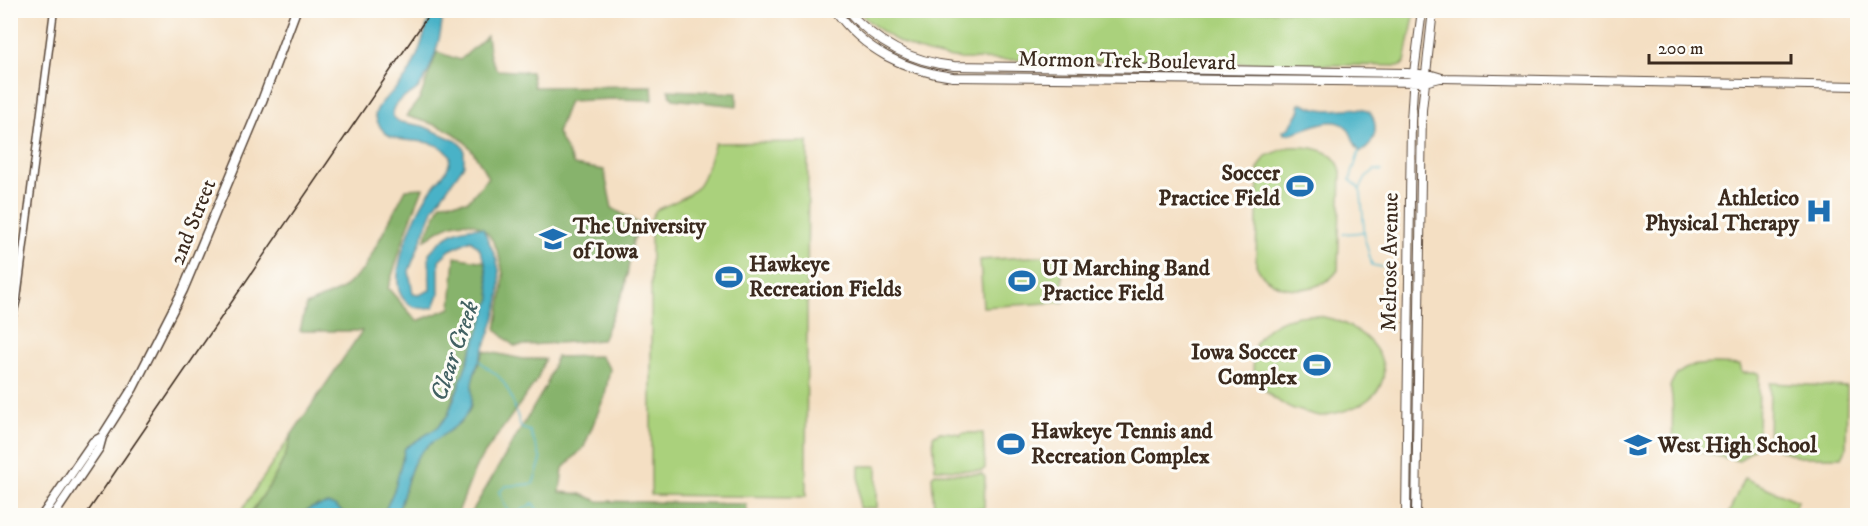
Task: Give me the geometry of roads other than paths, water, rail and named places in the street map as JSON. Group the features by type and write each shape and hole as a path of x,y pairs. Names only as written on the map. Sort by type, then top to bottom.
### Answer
{"main road":[{"name":"2nd Street","path":"53,516 99,448 102,437 133,388 183,290 262,101 296,10"},
{"name":"Mormon Trek Boulevard","path":"835,10 864,43 882,54 912,69 945,76 1413,82 1424,78 1440,78 1857,86"},
{"name":"Mormon Trek Boulevard","path":"847,10 871,34 894,50 940,65 1413,73 1424,78"},
{"name":"Melrose Avenue","path":"1406,516 1408,252 1413,73 1422,10"},
{"name":"Melrose Avenue","path":"1416,516 1417,295 1424,78 1433,10"},
{"path":"1408,252 1412,272 1412,295"},
{"name":"2nd Street","path":"42,516 93,442 102,437"}],"street":[{"path":"10,326 17,298 54,10"}],"water":[{"path":"424,11 438,11 442,15 441,32 423,81 419,87 397,103 393,117 400,122 423,126 459,142 464,149 464,165 434,207 409,271 413,294 419,295 430,290 429,253 453,233 467,228 483,228 496,258 500,274 500,289 494,320 473,378 469,410 464,418 428,446 416,459 396,515 383,515 395,488 405,448 437,428 448,415 491,298 485,262 479,248 471,240 450,250 439,260 439,294 434,307 412,306 402,297 398,287 401,258 411,227 425,199 447,170 450,161 450,155 441,147 430,143 398,139 389,135 381,128 375,115 384,99 407,76 414,62 429,19"},
{"path":"1303,103 1322,109 1353,108 1370,112 1375,129 1373,140 1361,152 1347,128 1337,122 1322,123 1284,134 1283,131 1290,127 1300,110 1299,104"},
{"path":"327,504 335,506 347,515 300,515 311,508"}],"waterway":[{"path":"1359,152 1350,180 1361,193 1365,240 1372,265 1382,267"},
{"path":"1360,189 1367,176 1375,170 1382,171"},
{"path":"1343,234 1363,232"},
{"path":"480,361 498,376 506,387 521,428 530,431 541,460 533,484 506,486 499,492 510,516"},
{"path":"513,516 533,503 541,516"}],"railway":[{"path":"85,516 432,10"}],"place":[{"name":"Soccer Practice Field","path":"1300,186"},
{"name":"Athletico Physical Therapy","path":"1819,211"},
{"name":"The University of Iowa","path":"553,239"},
{"name":"Hawkeye Recreation Fields","path":"729,277"},
{"name":"UI Marching Band Practice Field","path":"1022,281"},
{"name":"Iowa Soccer Complex","path":"1317,365"},
{"name":"Hawkeye Tennis and Recreation Complex","path":"1011,444"},
{"name":"West High School","path":"1638,445"}],"water label":[{"name":"Clear Creek","path":"455,351"}]}
